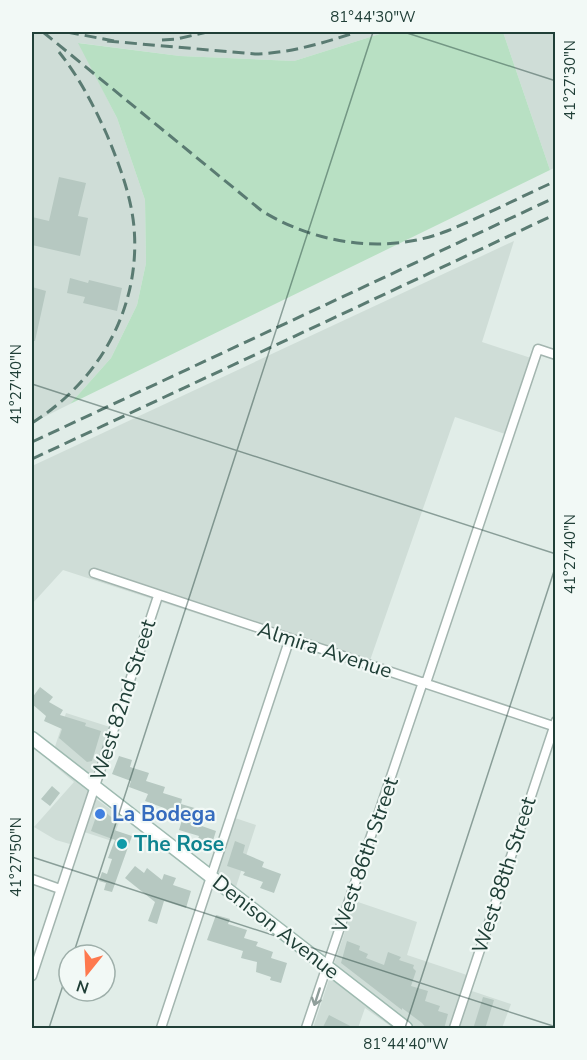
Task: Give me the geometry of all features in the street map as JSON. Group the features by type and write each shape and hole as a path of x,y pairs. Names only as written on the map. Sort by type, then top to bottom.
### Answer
{"main road":[{"name":"Denison Avenue","path":"32,738 406,1029"}],"street":[{"name":"West 86th Street","path":"306,1029 538,350 555,355"},
{"name":"Almira Avenue","path":"94,573 158,596 555,725"},
{"name":"West 82nd Street","path":"32,976 158,596"},
{"path":"161,1029 290,638"},
{"name":"West 88th Street","path":"453,1029 555,725"},
{"path":"32,879 60,889"}],"shaded area":[{"path":"32,32 386,32 294,61 180,56 79,43 117,118 145,200 146,263 137,305 111,358 70,404 32,423"},
{"path":"503,32 555,32 556,167 550,170"},
{"path":"514,241 482,342 531,358 505,434 455,417 367,669 63,570 32,604 32,466"},
{"path":"66,713 110,727 88,793 121,817 112,841 84,832 80,847 56,840 34,827 74,782 50,762"},
{"path":"235,818 256,825 235,890 216,876"},
{"path":"355,901 417,922 407,955 467,975 463,988 511,1004 502,1028 393,1028 365,1008 358,1028 313,1028"}],"green space":[{"path":"386,32 503,32 550,170 70,404 111,358 137,305 146,263 145,200 117,118 78,43 180,56 294,61"}],"building":[{"path":"59,177 86,183 78,216 88,218 80,256 32,245 32,217 49,221"},
{"path":"70,278 122,288 117,311 83,303 85,297 67,293"},
{"path":"32,287 46,291 35,341 32,341"},
{"path":"40,687 53,697 49,702 63,710 60,715 86,723 85,726 101,731 92,761 87,762 59,738 62,729 44,721 46,716 32,704 32,698"},
{"path":"119,756 132,760 130,767 149,773 146,781 165,787 163,793 182,799 181,804 198,809 196,824 216,831 210,850 196,845 199,836 179,830 182,820 162,814 164,808 145,801 148,794 129,787 131,781 112,774"},
{"path":"52,786 60,793 50,806 41,799"},
{"path":"103,810 117,822 114,830 132,836 112,892 104,890 106,883 99,881 102,872 107,874 112,859 108,858 115,840 91,831 98,811"},
{"path":"235,841 245,845 243,853 264,862 262,867 281,874 274,893 260,888 263,882 243,875 245,872 227,866"},
{"path":"135,866 144,873 147,868 162,880 164,874 176,878 173,885 191,891 186,908 164,901 157,924 148,921 155,902 125,878"},
{"path":"216,915 230,919 228,924 247,930 244,938 258,942 256,946 273,952 271,958 287,963 281,983 256,972 257,962 241,958 243,951 207,940"},
{"path":"347,941 360,946 359,950 368,954 366,958 384,965 388,952 401,957 399,960 414,965 413,968 416,971 411,986 428,991 425,1001 440,1006 438,1011 448,1014 444,1029 427,1029 341,963"},
{"path":"483,997 494,1000 485,1029 473,1029"},
{"path":"329,1015 356,1029 322,1029"}],"railway":[{"path":"43,32 262,211 283,222 328,238 376,244 400,243 424,238 461,225 556,181"},
{"path":"67,32 114,41"},
{"path":"162,40 207,32"},
{"path":"107,41 255,54 294,50 357,32"},
{"path":"32,423 56,406 77,386 96,364 111,340 130,286 134,257 134,227 120,168 91,103 59,52"},
{"path":"32,442 556,197"},
{"path":"32,459 556,214"}],"place":[{"name":"La Bodega","path":"100,814"},
{"name":"The Rose","path":"122,844"}]}
